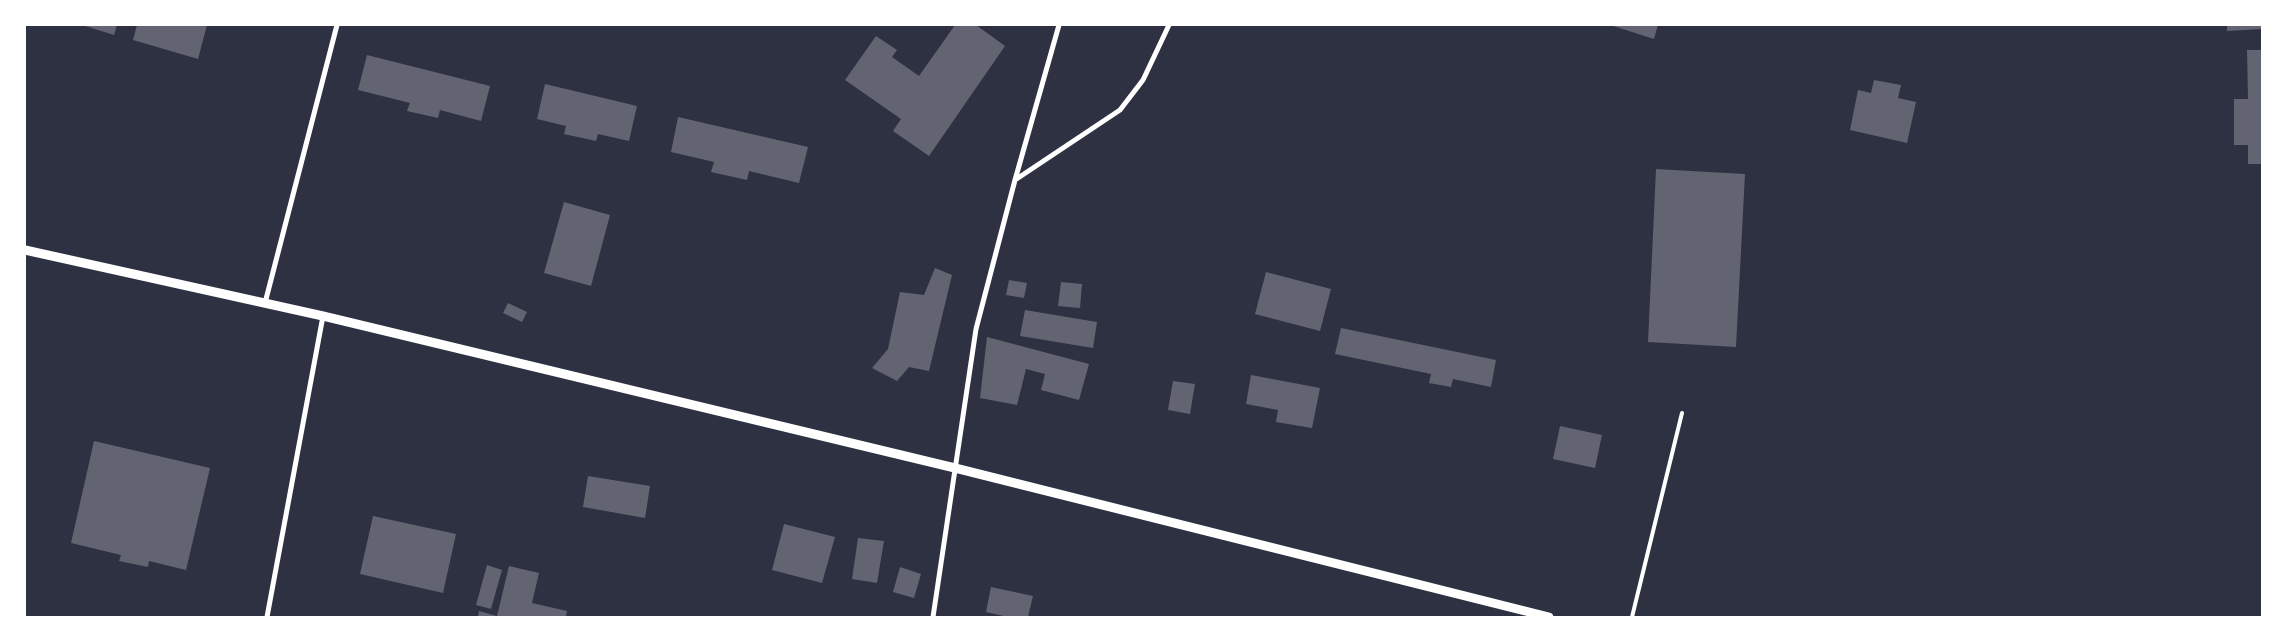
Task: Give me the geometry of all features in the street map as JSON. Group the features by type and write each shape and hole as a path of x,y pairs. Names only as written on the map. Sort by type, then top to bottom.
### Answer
{"street":[{"path":"265,303 337,25"},
{"path":"933,617 976,329 1058,25"},
{"path":"1015,180 1120,110 1143,80 1169,25"},
{"path":"25,250 324,316 955,468 1549,617"},
{"path":"268,617 324,316"}],"lane":[{"path":"1632,617 1682,413"}],"building":[{"path":"82,25 117,25 114,35"},
{"path":"137,25 207,25 198,59 133,40"},
{"path":"955,25 976,25 1005,46 929,156 893,131 901,119 845,80 876,36 897,50 892,57 919,76"},
{"path":"1610,25 1658,25 1654,39"},
{"path":"2227,25 2262,25 2262,29 2227,31"},
{"path":"2247,50 2262,50 2262,164 2248,164 2248,145 2234,145 2234,99 2248,99"},
{"path":"367,55 490,86 481,121 440,110 438,118 407,111 410,103 358,90"},
{"path":"1874,80 1901,85 1898,98 1916,102 1907,143 1850,130 1858,90 1871,93"},
{"path":"545,84 637,106 629,141 598,134 596,141 564,134 566,126 537,119"},
{"path":"678,117 808,147 799,183 749,171 747,180 711,172 714,162 671,152"},
{"path":"1656,169 1745,174 1736,347 1648,342"},
{"path":"564,202 610,215 591,286 544,273"},
{"path":"935,268 952,275 929,371 909,367 897,381 872,368 888,349 900,292 924,295"},
{"path":"1266,272 1331,289 1320,331 1255,314"},
{"path":"1009,280 1027,283 1024,298 1006,295"},
{"path":"1061,282 1082,284 1080,308 1058,306"},
{"path":"508,303 527,312 522,322 503,313"},
{"path":"1025,310 1097,322 1093,348 1020,336"},
{"path":"1341,328 1496,360 1491,387 1453,379 1451,387 1429,383 1431,374 1335,354"},
{"path":"987,337 1089,364 1079,400 1041,390 1045,374 1026,369 1017,405 980,398"},
{"path":"1251,375 1320,388 1312,428 1276,422 1278,410 1246,404"},
{"path":"1173,381 1195,384 1190,414 1168,410"},
{"path":"1560,426 1602,435 1595,468 1553,459"},
{"path":"94,441 210,468 186,570 149,561 148,567 119,561 121,555 71,543"},
{"path":"588,476 650,486 645,518 583,507"},
{"path":"373,516 456,534 443,593 360,574"},
{"path":"784,524 835,537 822,583 772,570"},
{"path":"858,538 884,541 877,583 852,579"},
{"path":"487,565 502,570 491,609 476,605"},
{"path":"509,566 539,573 532,603 567,611 566,617 478,617 479,611 497,616"},
{"path":"900,567 921,574 914,598 893,592"},
{"path":"991,587 1033,596 1028,617 1008,617 986,612"}]}
